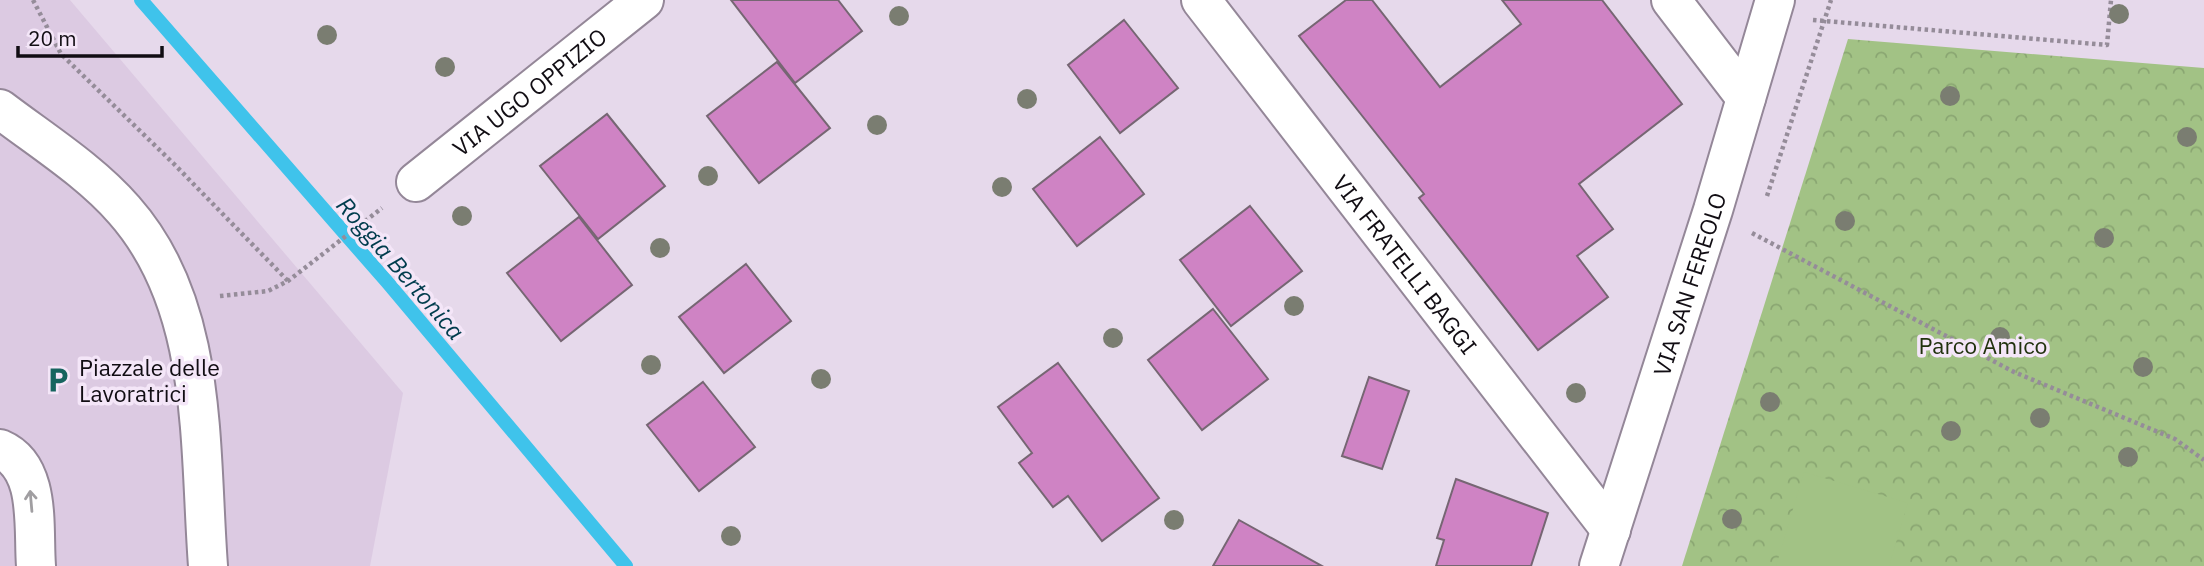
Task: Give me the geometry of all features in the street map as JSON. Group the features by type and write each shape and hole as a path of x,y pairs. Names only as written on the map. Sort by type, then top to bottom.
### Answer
{"street":[{"name":"VIA UGO OPPIZIO","path":"416,182 644,0"},
{"name":"VIA FRATELLI BAGGI","path":"1201,0 1611,530"},
{"path":"1671,0 1746,98"},
{"name":"VIA SAN FEREOLO","path":"1600,566 1773,8"},
{"path":"0,109 90,178 124,209 149,243 172,285 187,333 196,391 208,566"},
{"path":"0,449 18,459 29,482 36,566"}],"path":[{"path":"33,0 61,54 174,164 288,281"},
{"path":"1763,209 1831,0"},
{"path":"1773,8 1824,21 2107,45 2111,0"},
{"path":"217,296 246,296 268,291 288,281 370,217"},
{"path":"1759,222 1754,235 2014,372 2175,439 2204,460"}],"shaded area":[{"path":"0,0 70,0 403,393 370,566 0,566"}],"green space":[{"name":"Parco Amico","path":"1848,39 2204,68 2204,566 1682,566"},
{"path":"1804,472 1908,503 1889,566 1776,566"}],"building":[{"path":"731,0 838,0 862,31 795,83"},
{"path":"1346,0 1372,0 1440,87 1521,24 1502,0 1602,0 1682,104 1579,184 1613,229 1577,256 1608,297 1538,350 1419,198 1424,194 1299,36"},
{"path":"1124,20 1178,88 1120,133 1068,65"},
{"path":"777,62 830,128 759,183 707,116"},
{"path":"607,114 665,186 598,239 540,166"},
{"path":"1100,137 1144,194 1077,246 1033,189"},
{"path":"1250,206 1302,271 1231,326 1180,260"},
{"path":"579,217 632,285 561,341 507,273"},
{"path":"746,264 791,321 724,373 679,317"},
{"path":"1213,309 1268,379 1202,430 1148,360"},
{"path":"1058,363 1159,498 1102,541 1068,496 1053,507 1019,463 1032,453 998,407"},
{"path":"1369,377 1409,391 1382,469 1342,456"},
{"path":"703,382 755,447 699,491 647,425"},
{"path":"1456,479 1548,513 1531,566 1436,566 1444,540 1437,538"},
{"path":"1239,520 1322,566 1213,566"}],"waterway":[{"name":"Roggia Bertonica","path":"141,0 388,283 626,566"}],"place":[{"name":"Piazzale delle Lavoratrici","path":"58,380"}]}
